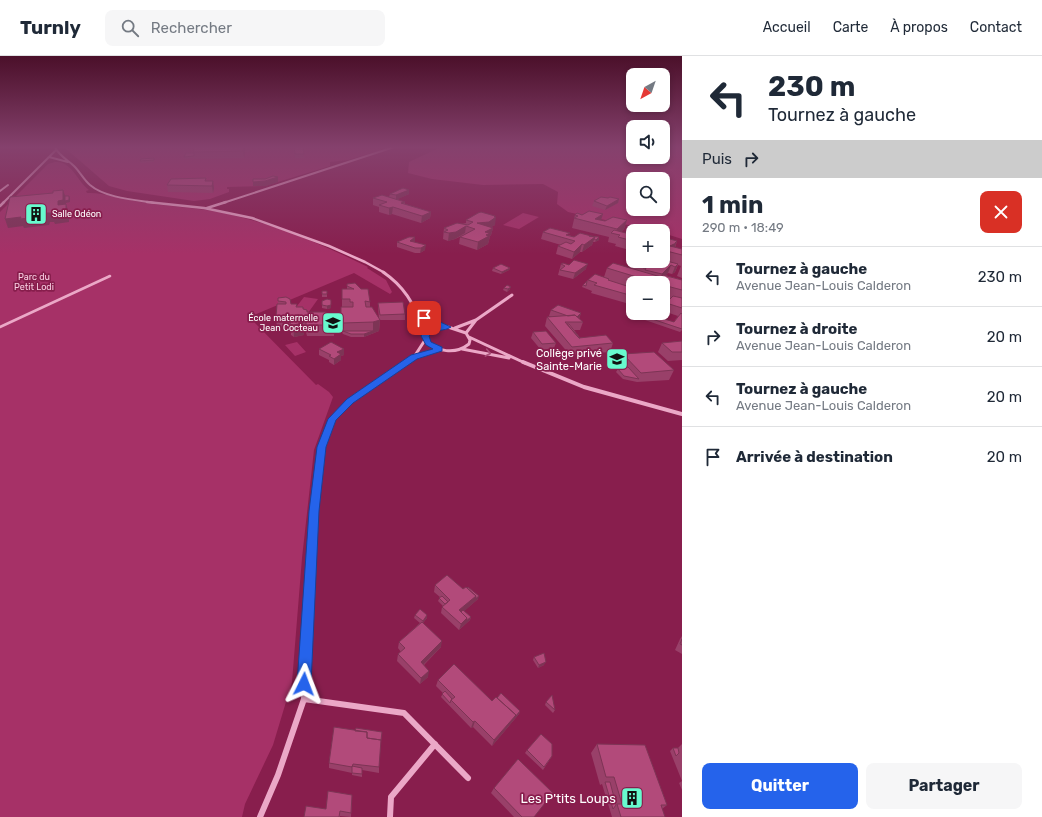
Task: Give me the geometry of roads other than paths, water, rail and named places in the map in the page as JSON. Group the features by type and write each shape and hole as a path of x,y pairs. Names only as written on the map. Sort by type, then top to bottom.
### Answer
{"street":[{"path":"0,206 24,183"},
{"path":"88,183 90,185 109,194 206,208 263,221 362,261 398,283 409,297 426,333 426,340 414,357"},
{"path":"206,208 285,183"},
{"path":"0,191 8,185"},
{"path":"0,326 110,276"},
{"path":"455,328 476,320 512,295"},
{"path":"414,309 424,318 455,328 466,333 469,337 515,359 596,391 682,414"},
{"path":"466,333 476,320"},
{"path":"426,333 435,328 448,327"},
{"path":"461,349 469,344 469,337"},
{"path":"426,340 439,349 461,349 515,359"},
{"path":"260,817 278,775 304,698 314,511 322,447 332,419 350,401 414,357 439,349"},
{"path":"304,698 404,713 468,778"},
{"path":"390,817 391,797 435,744"}],"place":[{"name":"Salle Odéon","path":"36,214"},
{"name":"École maternelle Jean Cocteau","path":"333,323"},
{"name":"Collège privé Sainte-Marie","path":"617,359"},
{"name":"Les P'tits Loups","path":"632,798"}],"park label":[{"name":"Parc du Petit Lodi","path":"34,282"}]}
